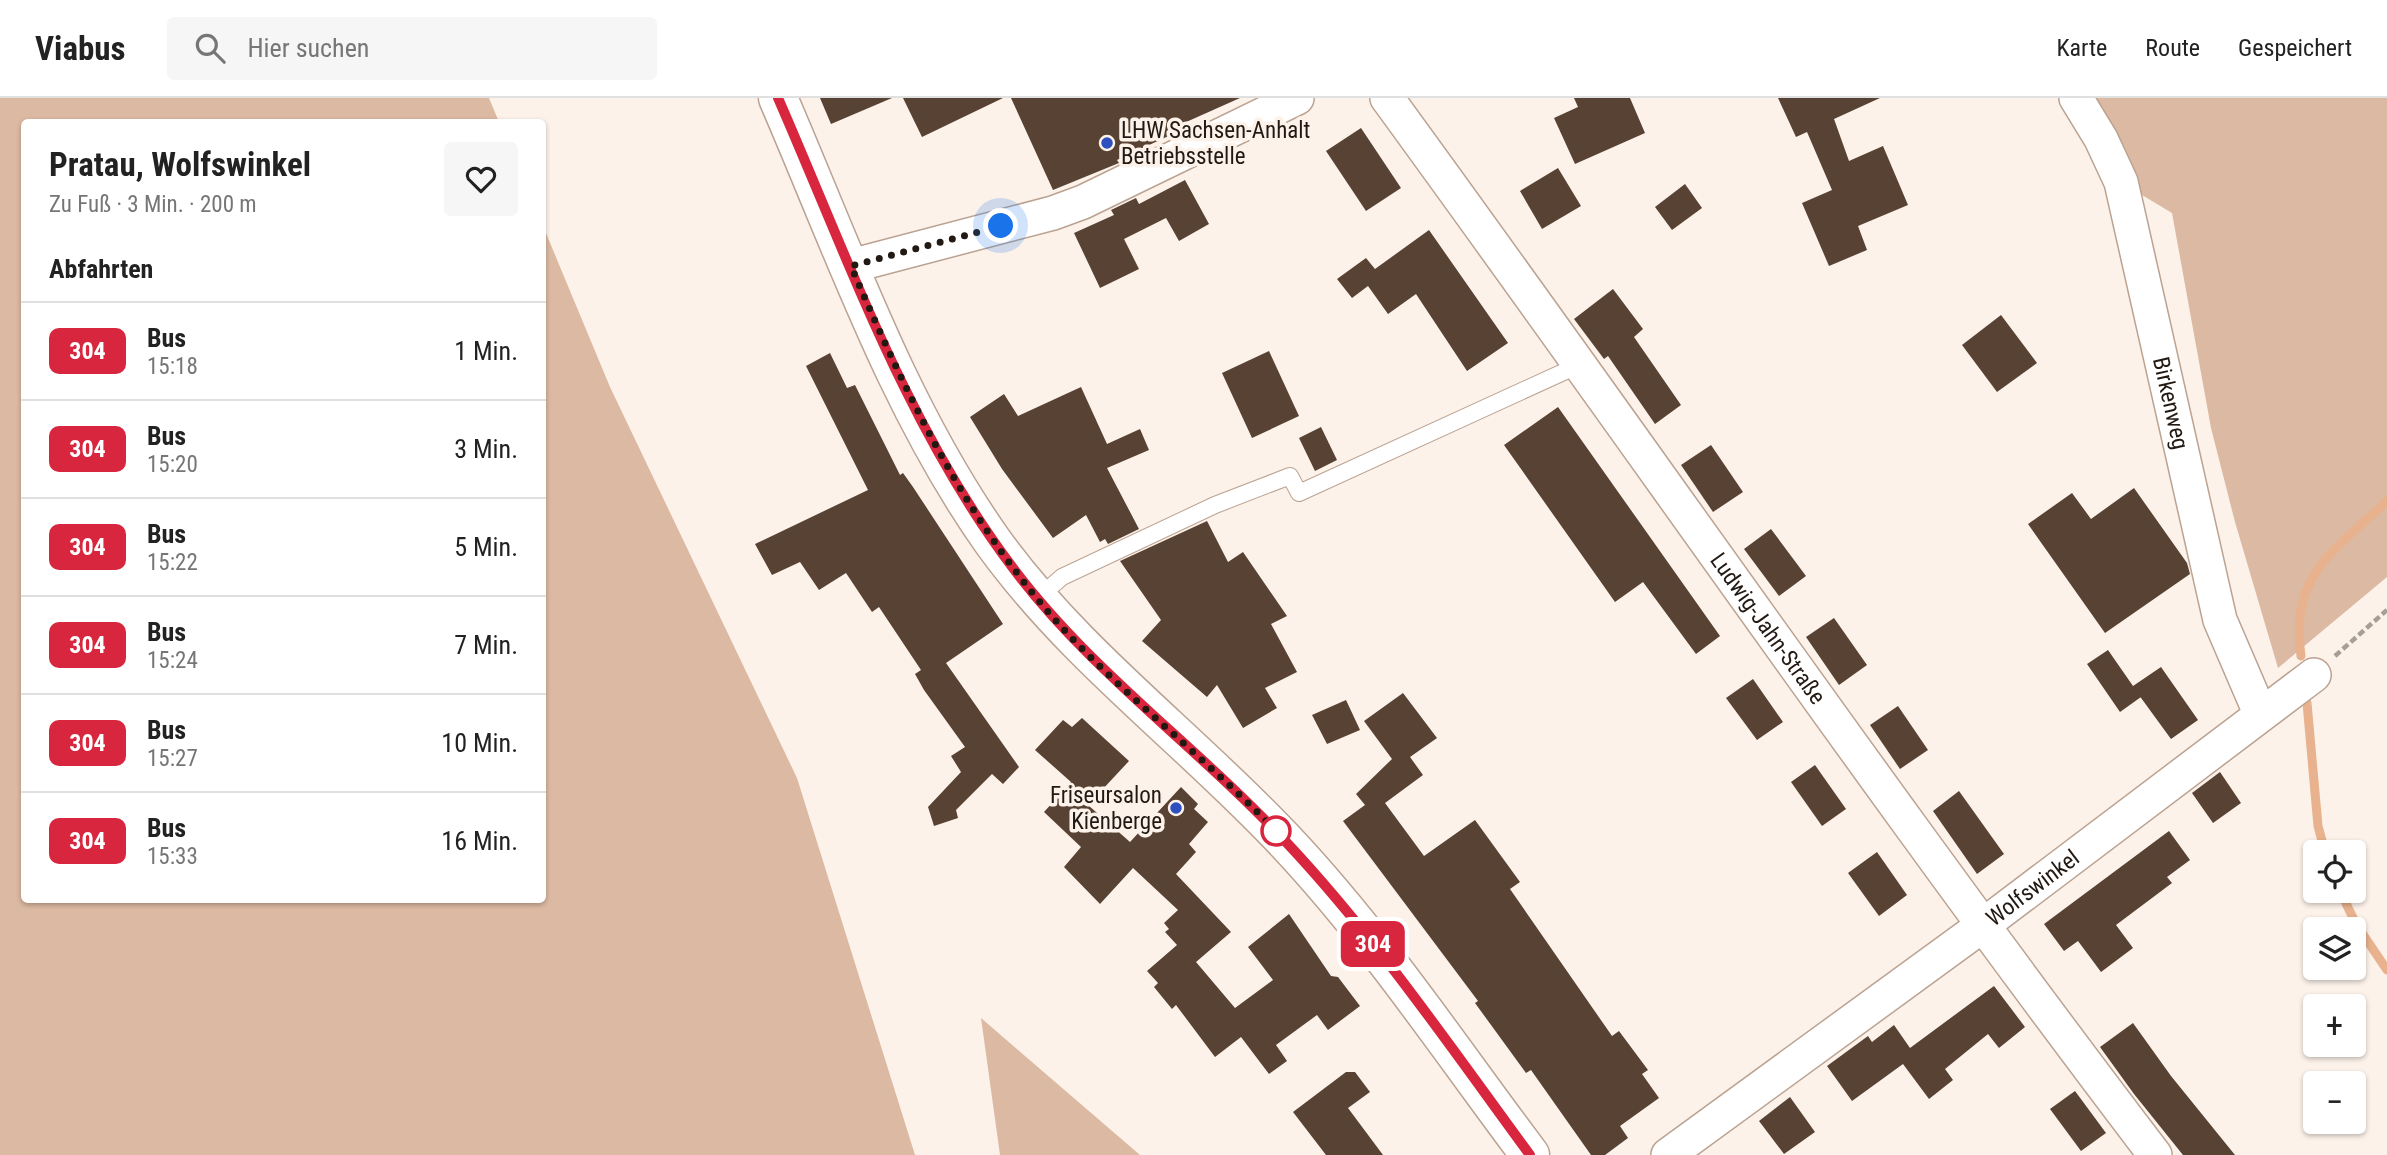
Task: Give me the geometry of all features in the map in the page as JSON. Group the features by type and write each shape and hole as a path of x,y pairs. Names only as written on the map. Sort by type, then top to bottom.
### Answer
{"main road":[{"path":"778,98 935,449 986,531 1037,598 1085,650 1222,777 1314,873 1376,947 1530,1155"}],"street":[{"path":"851,266 1053,213 1083,202 1297,98"},
{"name":"Ludwig-Jahn-Straße","path":"1387,98 1581,364 1982,926 2155,1155"},
{"name":"Birkenweg","path":"2076,98 2101,139 2121,182 2220,620 2260,713"},
{"name":"Wolfswinkel","path":"1668,1155 1982,926 2260,713 2314,675"}],"lane":[{"path":"1037,598 1062,577 1215,505 1290,476 1300,493 1581,364"}],"path":[{"path":"2314,675 2387,610"}],"shaded area":[{"path":"0,98 489,98 498,119 21,119 21,903 546,903 546,233 610,387 797,778 915,1155 0,1155"},
{"path":"2095,98 2387,98 2387,577 2278,668 2235,522 2211,428 2172,213 2142,195 2127,153"},
{"path":"981,1018 1140,1155 1000,1155"}],"building":[{"path":"820,98 892,98 831,124"},
{"path":"903,98 1003,98 922,137"},
{"path":"1011,98 1240,98 1175,127 1177,132 1117,160 1119,163 1053,190"},
{"path":"1574,98 1630,98 1645,133 1575,164 1554,118 1578,107"},
{"path":"1778,98 1880,98 1834,119 1849,161 1883,146 1908,205 1858,226 1867,250 1829,266 1802,203 1832,190 1807,132 1796,137"},
{"path":"1361,128 1401,188 1366,211 1326,151"},
{"path":"1558,168 1581,206 1542,229 1520,191"},
{"path":"1185,180 1209,224 1179,241 1166,218 1124,239 1139,269 1100,288 1074,233 1114,215 1111,210 1136,198 1139,204"},
{"path":"1685,184 1702,208 1672,230 1655,207"},
{"path":"1429,230 1508,343 1467,371 1416,294 1388,314 1368,286 1352,298 1337,279 1366,258 1375,269"},
{"path":"1613,289 1643,329 1634,337 1681,405 1655,424 1608,356 1604,359 1574,319"},
{"path":"2001,315 2037,363 1997,392 1962,345"},
{"path":"1269,351 1299,416 1252,438 1222,373"},
{"path":"830,353 847,388 855,385 900,475 903,473 913,487 1003,624 946,663 1019,767 1003,784 992,774 956,810 958,818 934,826 928,807 961,772 951,756 965,747 924,690 915,674 921,670 879,607 872,612 846,573 819,590 800,562 772,575 755,544 868,490 806,366"},
{"path":"1081,387 1107,444 1140,429 1149,450 1107,468 1139,529 1108,544 1105,539 1100,542 1086,515 1053,538 1002,469 970,417 1004,394 1018,416"},
{"path":"1558,407 1720,636 1696,654 1643,582 1615,602 1504,445"},
{"path":"1321,427 1337,460 1315,471 1299,438"},
{"path":"1711,445 1743,492 1713,512 1681,465"},
{"path":"2134,488 2187,563 2190,574 2105,633 2028,524 2072,493 2091,519"},
{"path":"1207,521 1228,562 1243,552 1287,616 1271,624 1297,672 1265,688 1277,708 1243,728 1217,685 1207,697 1142,641 1161,620 1120,561"},
{"path":"1771,529 1806,576 1779,596 1744,549"},
{"path":"1834,618 1867,665 1839,685 1806,637"},
{"path":"2108,650 2133,686 2161,667 2198,720 2171,739 2141,697 2120,712 2087,664"},
{"path":"1753,679 1783,722 1757,740 1726,698"},
{"path":"1403,693 1437,738 1410,757 1423,775 1385,803 1424,856 1475,820 1520,882 1510,889 1612,1036 1619,1031 1648,1070 1642,1074 1659,1098 1620,1126 1628,1138 1605,1155 1591,1155 1531,1070 1526,1073 1475,1003 1478,1001 1343,821 1365,805 1356,794 1392,759 1364,721"},
{"path":"1346,700 1360,730 1327,744 1312,715"},
{"path":"1898,706 1928,750 1900,769 1870,725"},
{"path":"1082,718 1129,761 1088,805 1130,842 1181,787 1198,804 1194,809 1208,822 1189,844 1196,852 1176,874 1231,932 1196,962 1235,1008 1273,980 1248,947 1289,914 1331,976 1338,977 1360,1006 1328,1030 1317,1015 1276,1045 1287,1061 1269,1074 1241,1037 1215,1057 1176,1005 1172,1009 1154,987 1158,983 1147,971 1177,945 1165,932 1169,929 1164,923 1178,910 1133,868 1100,904 1064,867 1081,847 1044,812 1071,782 1035,750 1063,720 1072,727"},
{"path":"1815,765 1846,809 1822,826 1791,782"},
{"path":"2220,772 2241,803 2213,823 2192,793"},
{"path":"1959,791 2004,854 1977,874 1933,811"},
{"path":"2169,831 2190,860 2167,877 2172,883 2116,925 2133,948 2101,972 2078,941 2064,951 2044,924"},
{"path":"1877,852 1907,895 1879,916 1848,873"},
{"path":"1994,986 2025,1027 1999,1048 1988,1034 1945,1069 1953,1080 1929,1099 1903,1064 1852,1101 1827,1066 1868,1036 1872,1042 1894,1025 1910,1048"},
{"path":"2133,1023 2171,1076 2235,1155 2183,1155 2134,1094 2100,1047"},
{"path":"1346,1072 1355,1072 1370,1092 1348,1108 1383,1155 1326,1155 1293,1112"},
{"path":"2075,1091 2106,1133 2081,1151 2050,1109"},
{"path":"1790,1097 1815,1132 1784,1154 1759,1121"}],"waterway":[{"path":"2301,656 2299,628 2302,605 2309,585 2333,551 2387,501"},
{"path":"2307,703 2318,826 2322,840"},
{"path":"2346,903 2356,924 2387,970"}],"bus line":[{"name":"304","path":"778,98 912,404 950,475 992,540 1059,624 1263,817 1314,873 1376,947 1530,1155"}],"place":[{"name":"LHW Sachsen-Anhalt Betriebsstelle","path":"1107,143"},
{"name":"Friseursalon Kienberge","path":"1176,808"}],"route":[{"path":"1001,226 851,266 912,404 935,449 967,503 1014,570 1059,624 1112,677 1222,777 1276,831"}]}
